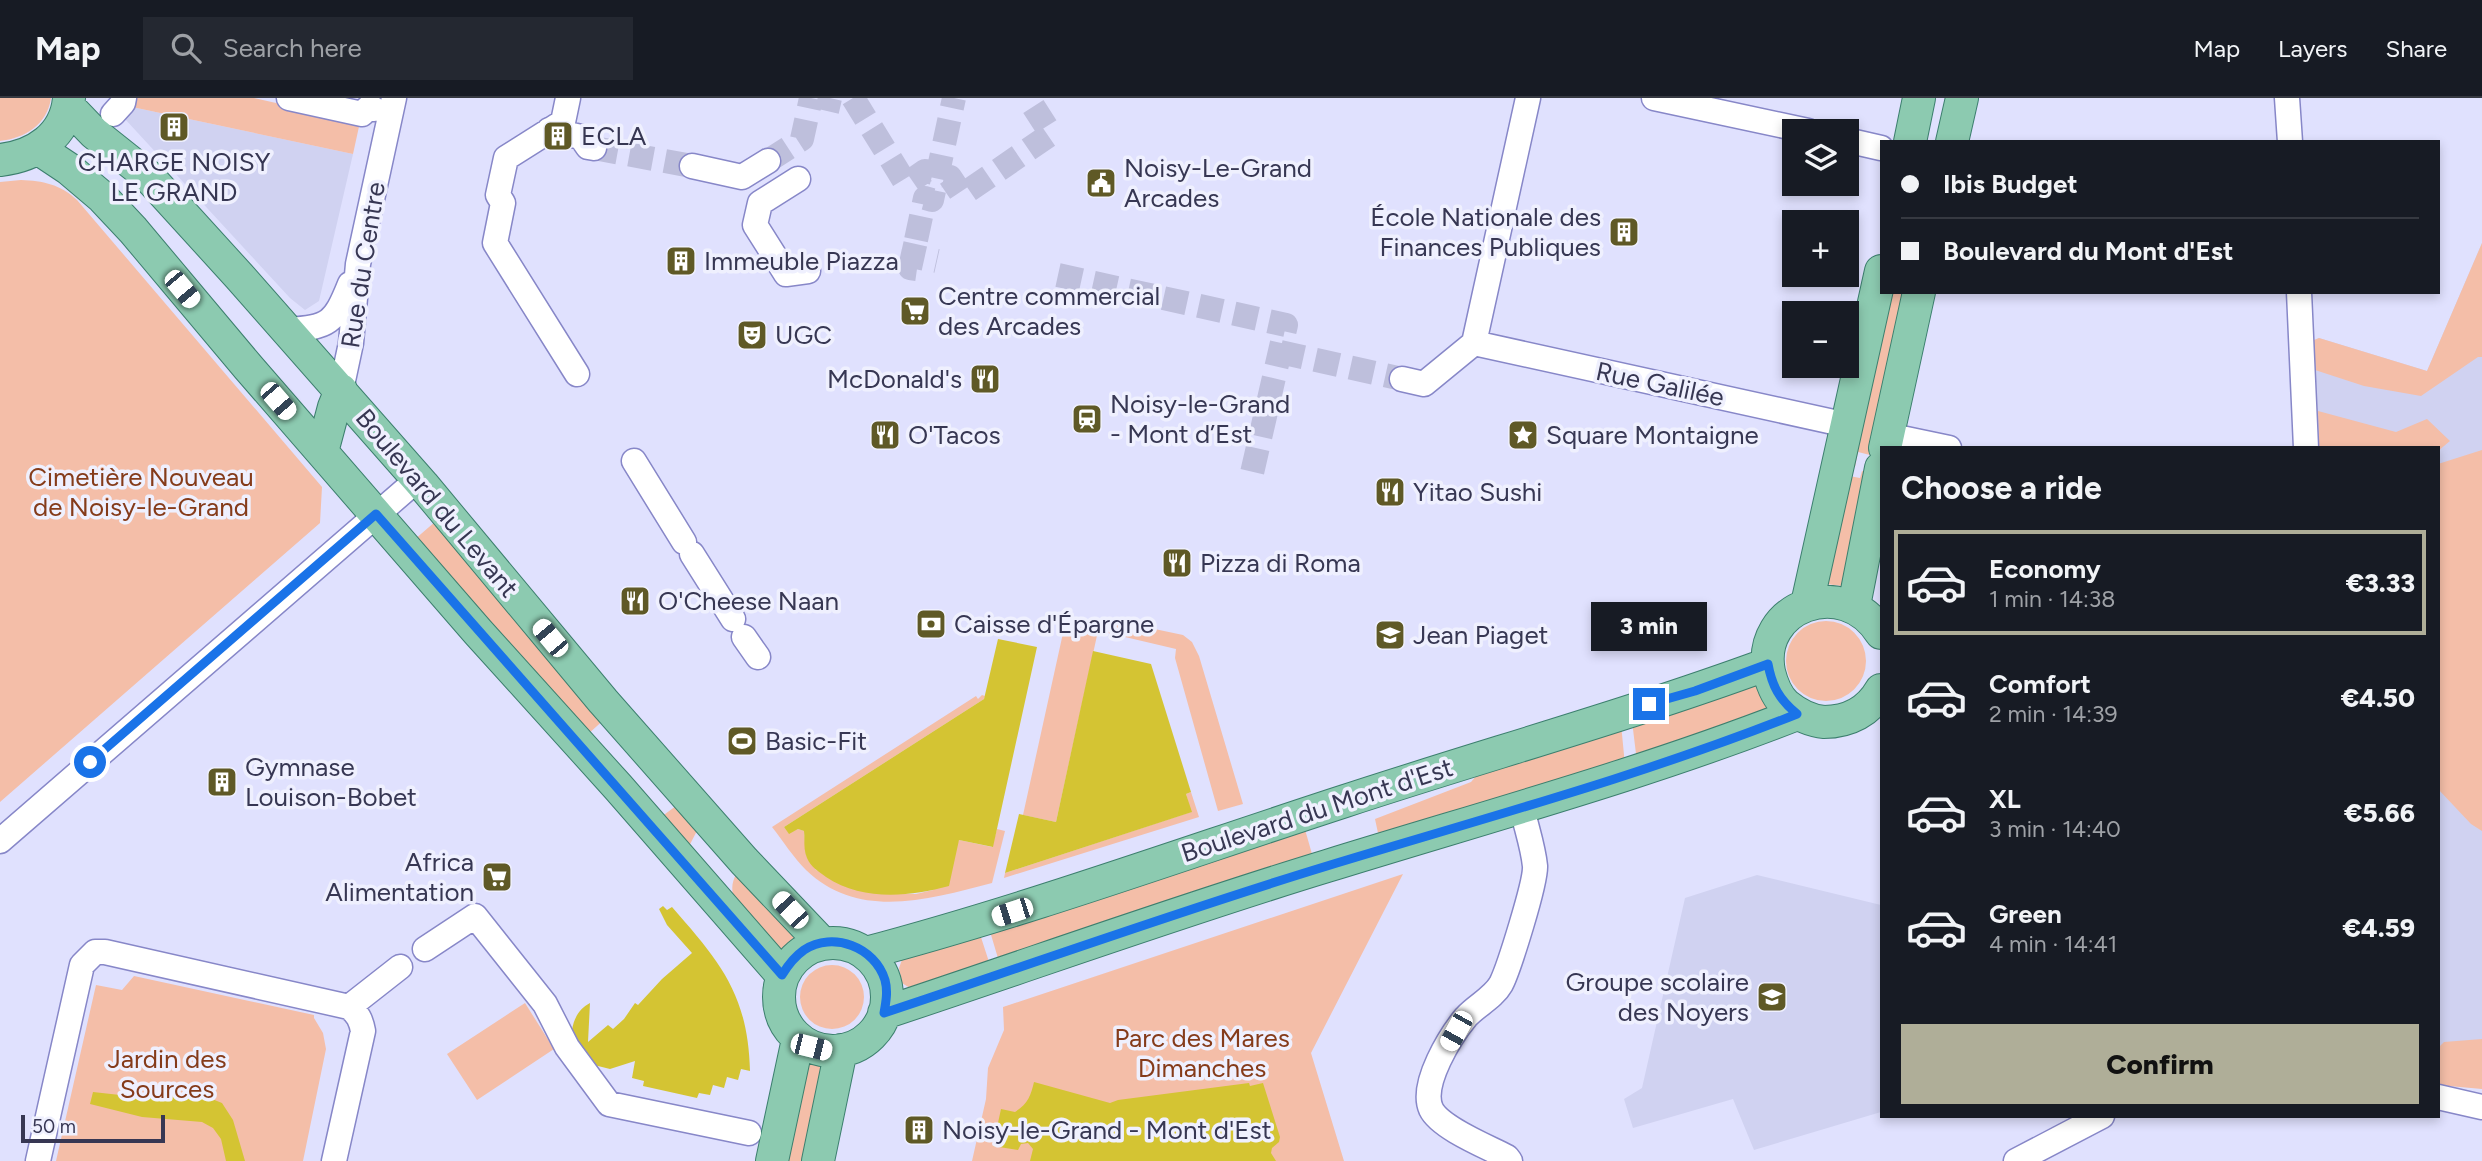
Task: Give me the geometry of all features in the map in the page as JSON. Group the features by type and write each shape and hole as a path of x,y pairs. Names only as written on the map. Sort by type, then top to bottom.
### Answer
{"main road":[{"path":"1910,140 1919,98"},
{"path":"1952,140 1962,98"},
{"path":"0,160 19,158 39,149 62,123 69,102"},
{"name":"Boulevard du Levant","path":"69,102 94,133 148,176 341,390 603,701 744,861 822,943"},
{"name":"Boulevard du Levant","path":"39,149 69,169 102,197 376,514 782,975"},
{"path":"1807,604 1880,276"},
{"path":"1886,441 1919,294"},
{"path":"322,452 341,390"},
{"path":"1854,606 1880,473"},
{"path":"1880,632 1872,620 1854,606 1831,601 1807,604 1791,614 1778,628 1770,645 1768,664 1772,683 1782,701 1797,714 1817,721 1838,722 1858,715 1874,702 1880,692"},
{"name":"Boulevard du Mont d'Est","path":"866,953 988,919 1472,759 1695,691 1768,664"},
{"path":"884,1013 1300,874 1522,808 1714,746 1797,714"},
{"path":"837,942 866,953 885,980 887,997 884,1013 871,1035 853,1047 826,1051 811,1047 798,1039 781,1015 778,1001 782,975 792,960 805,949 822,943 837,942"},
{"path":"772,1161 798,1039"},
{"path":"818,1161 841,1050"}],"street":[{"path":"289,98 362,114 368,108 384,104"},
{"path":"568,98 563,122 549,136 506,158 498,195 503,203 495,243 577,374"},
{"path":"1402,379 1424,384 1474,344 1528,98"},
{"path":"1654,98 1782,125"},
{"path":"2287,98 2290,140"},
{"name":"Rue du Centre","path":"341,390 351,343 358,264 384,104"},
{"path":"549,136 581,137 588,147 594,148"},
{"path":"1859,143 1880,148"},
{"path":"692,166 742,177 768,161"},
{"path":"798,179 760,203 755,225 786,274 808,271"},
{"path":"287,330 316,328 332,319 341,307 358,264"},
{"path":"2299,294 2306,446"},
{"name":"Rue Galilée","path":"1474,344 1847,425"},
{"path":"1886,441 1931,446"},
{"path":"634,461 745,638"},
{"path":"0,841 418,479"},
{"path":"1510,1161 1442,1122 1431,1109 1429,1096 1430,1080 1456,1031 1500,985 1508,964 1532,888 1535,868 1522,808"},
{"path":"425,949 475,916 545,1004 567,1047 609,1104 749,1133"},
{"path":"38,1161 82,965 95,952 106,952 349,1007 356,1012 363,1031 334,1161"},
{"path":"349,1007 400,967"},
{"path":"2440,1097 2482,1107"},
{"path":"2016,1161 2098,1118"}],"shaded area":[{"path":"132,107 353,154 319,301 305,310 290,298 125,119"},
{"path":"2482,243 2482,1067 2440,1059 2440,446 2319,446 2312,341 2319,338 2427,371"},
{"path":"998,639 1037,647 993,847 959,840 949,886 918,893 870,893 840,885 826,877 811,864 806,855 804,831 798,829 789,834 784,827 984,699"},
{"path":"1093,651 1151,664 1191,792 1186,794 1192,812 1005,873 1019,814 1056,822"},
{"name":"Groupe scolaire des Noyers","path":"1757,875 1880,905 1880,1112 1754,1150 1733,1099 1633,1128 1624,1099 1642,1088 1685,898"},
{"path":"663,906 667,910 672,907 717,963 737,1000 744,1021 750,1071 741,1069 738,1080 727,1077 724,1088 713,1085 710,1095 699,1093 697,1098 643,1086 644,1081 632,1078 635,1061 610,1069 590,1064 572,1030 578,1014 590,1003 588,1042 608,1025 613,1029 635,1003 638,1005 692,953 667,925 659,909"},
{"path":"1034,1082 1110,1103 1263,1083 1280,1137 1271,1153 1276,1161 1030,1161 1033,1149 1028,1143 1021,1144 1018,1150 993,1146 1001,1109 1015,1112 1023,1106"},
{"path":"93,1092 129,1096 207,1097 222,1103 233,1120 245,1161 226,1161 221,1139 213,1128 202,1122 142,1117 90,1104"}],"green space":[{"path":"0,98 51,98 45,116 33,129 18,137 0,141"},
{"path":"128,98 254,98 360,122 353,154 132,107"},
{"name":"Cimetière Nouveau de Noisy-le-Grand","path":"21,180 51,184 77,200 322,487 320,523 0,802 0,182"},
{"path":"2482,243 2482,357 2478,357 2421,396 2364,386 2315,370 2312,341 2319,338 2427,371"},
{"path":"1886,294 1910,294 1874,456 1858,452 1855,467 1847,465"},
{"path":"2318,411 2396,432 2427,419 2450,441 2440,449 2440,446 2319,446"},
{"path":"2482,450 2482,831 2471,824 2440,791 2440,463"},
{"path":"1862,471 1871,473 1842,586 1826,584 1844,475 1860,478"},
{"path":"436,521 607,717 587,735 414,540"},
{"path":"1112,620 1183,635 1192,642 1199,656 1243,804 1218,811 1175,658 1176,649 1108,633"},
{"path":"1826,621 1841,624 1854,633 1863,646 1866,661 1863,676 1854,689 1841,698 1826,701 1811,698 1798,689 1789,676 1786,661 1789,646 1798,633 1811,624"},
{"path":"1065,624 1098,631 1056,822 1023,815"},
{"path":"1754,681 1767,708 1748,722 1637,762 1632,721"},
{"path":"982,695 985,696 984,699 784,827 789,833 798,829 804,831 806,855 816,870 882,894 916,894 933,890 959,840 992,847 997,829 1005,831 992,883 920,899 872,901 849,896 827,886 806,870 772,827 976,696 978,699"},
{"path":"1621,724 1625,765 1378,833 1375,819 1471,782 1483,768"},
{"path":"1191,792 1199,817 1004,878 1005,873 1191,812 1186,794"},
{"path":"680,803 700,825 687,850 661,817"},
{"path":"1304,826 1314,861 1000,965 989,928"},
{"path":"737,873 795,936 785,949 779,952 737,906 733,884"},
{"name":"Parc des Mares Dimanches","path":"1403,874 1311,1053 1344,1161 972,1161 986,1099 988,1068 1004,1030 1003,1007"},
{"path":"978,928 990,965 913,990 902,983 899,968 903,957"},
{"path":"832,965 850,971 858,979 864,997 858,1015 850,1023 832,1029 814,1023 806,1015 800,997 806,979 814,971"},
{"name":"Jardin des Sources","path":"134,976 314,1015 323,1033 326,1049 303,1161 56,1161 96,985 122,990"},
{"path":"525,1003 554,1049 477,1100 447,1054"},
{"path":"2482,1039 2482,1089 2440,1085 2440,1046 2444,1042"},
{"path":"810,1064 823,1065 808,1161 785,1161 806,1067"}],"tunnel":[{"path":"768,161 802,139 811,98"},
{"path":"827,111 830,98"},
{"path":"853,98 906,184 925,171 950,177 962,195 1051,134 1028,98"},
{"path":"917,269 910,268 925,198 932,200 954,98"},
{"path":"594,148 692,166"},
{"path":"901,253 937,261"},
{"path":"1058,275 1286,325 1252,473"},
{"path":"1280,352 1402,379"}],"place":[{"name":"CHARGE NOISY LE GRAND","path":"174,127"},
{"name":"ECLA","path":"558,136"},
{"name":"Noisy-Le-Grand Arcades","path":"1101,183"},
{"name":"École Nationale des Finances Publiques","path":"1624,232"},
{"name":"Immeuble Piazza","path":"681,261"},
{"name":"Centre commercial des Arcades","path":"915,311"},
{"name":"UGC","path":"752,335"},
{"name":"McDonald's","path":"985,379"},
{"name":"Noisy-le-Grand - Mont d’Est","path":"1087,419"},
{"name":"O'Tacos","path":"885,435"},
{"name":"Square Montaigne","path":"1523,435"},
{"name":"Yitao Sushi","path":"1390,492"},
{"name":"Pizza di Roma","path":"1177,563"},
{"name":"O'Cheese Naan","path":"635,601"},
{"name":"Caisse d'Épargne","path":"931,624"},
{"name":"Jean Piaget","path":"1390,635"},
{"name":"Basic-Fit","path":"742,741"},
{"name":"Gymnase Louison-Bobet","path":"222,782"},
{"name":"Africa Alimentation","path":"497,877"},
{"name":"Groupe scolaire des Noyers","path":"1772,997"},
{"name":"Noisy-le-Grand - Mont d'Est","path":"919,1130"}],"route":[{"path":"90,762 376,514 782,975 792,960 805,949 822,943 837,942 852,946 866,953 885,980 887,997 884,1013 1278,881 1522,808 1714,746 1797,714 1782,701 1772,683 1768,664 1695,691 1649,704"}]}
